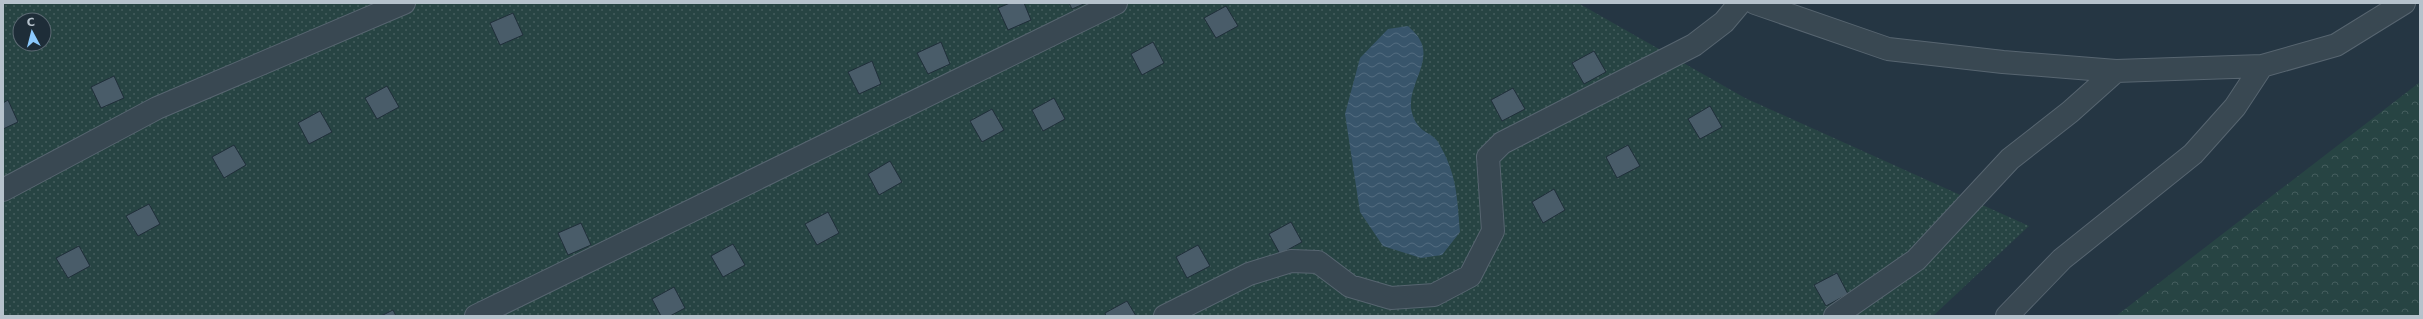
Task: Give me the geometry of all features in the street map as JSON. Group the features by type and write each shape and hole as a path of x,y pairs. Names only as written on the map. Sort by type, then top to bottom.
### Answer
{"street":[{"path":"3,190 157,108 404,3"},
{"path":"476,316 1116,3"},
{"path":"1165,316 1249,274 1291,261 1318,262 1350,286 1391,298 1434,295 1470,276 1493,231 1488,157 1502,143 1694,45 1724,22 1740,3"},
{"path":"1755,3 1888,49 2003,62 2116,71 2262,66 2336,45 2404,3"},
{"path":"2008,316 2062,259 2193,154 2235,108 2262,66"},
{"path":"1834,316 1916,260 2010,159 2070,112 2116,71"}],"green space":[{"path":"3,3 1578,3 1745,98 2029,226 1933,316 3,316"},
{"path":"2420,82 2420,316 2116,316"}],"water":[{"path":"1408,26 1418,36 1423,49 1421,67 1412,94 1412,113 1421,129 1435,138 1438,142 1449,164 1453,175 1457,196 1460,232 1442,255 1421,258 1383,246 1360,212 1345,114 1360,58 1388,29"}],"building":[{"path":"1010,3 1024,3 1031,20 1008,30 998,8"},
{"path":"1069,3 1086,3 1072,9"},
{"path":"1226,6 1238,26 1216,38 1204,18"},
{"path":"513,13 523,35 500,45 490,23"},
{"path":"941,42 950,64 928,74 917,53"},
{"path":"1153,42 1164,63 1142,75 1131,54"},
{"path":"1594,51 1606,72 1584,84 1572,63"},
{"path":"872,61 881,84 859,94 848,72"},
{"path":"114,76 124,98 101,108 91,87"},
{"path":"387,86 399,107 377,119 365,98"},
{"path":"1513,88 1525,109 1502,121 1491,100"},
{"path":"1054,98 1065,119 1043,131 1032,110"},
{"path":"8,100 18,122 3,129 3,103"},
{"path":"1710,106 1722,127 1700,139 1688,119"},
{"path":"992,109 1004,130 982,142 970,121"},
{"path":"320,111 332,132 309,144 298,123"},
{"path":"234,145 246,165 224,178 212,157"},
{"path":"1628,145 1640,166 1617,178 1606,157"},
{"path":"890,161 902,182 879,195 868,174"},
{"path":"1554,189 1565,210 1543,223 1532,202"},
{"path":"149,204 160,224 138,236 126,216"},
{"path":"828,212 839,233 817,245 805,224"},
{"path":"1291,222 1302,242 1280,254 1269,234"},
{"path":"581,223 591,245 568,255 558,233"},
{"path":"733,244 745,265 723,277 711,256"},
{"path":"1198,245 1210,266 1187,278 1176,257"},
{"path":"79,246 90,266 68,278 56,258"},
{"path":"1837,273 1848,294 1826,306 1814,285"},
{"path":"674,287 685,308 670,316 661,316 652,299"},
{"path":"1127,301 1136,316 1106,316 1105,313"},
{"path":"393,310 396,316 381,316"}]}
